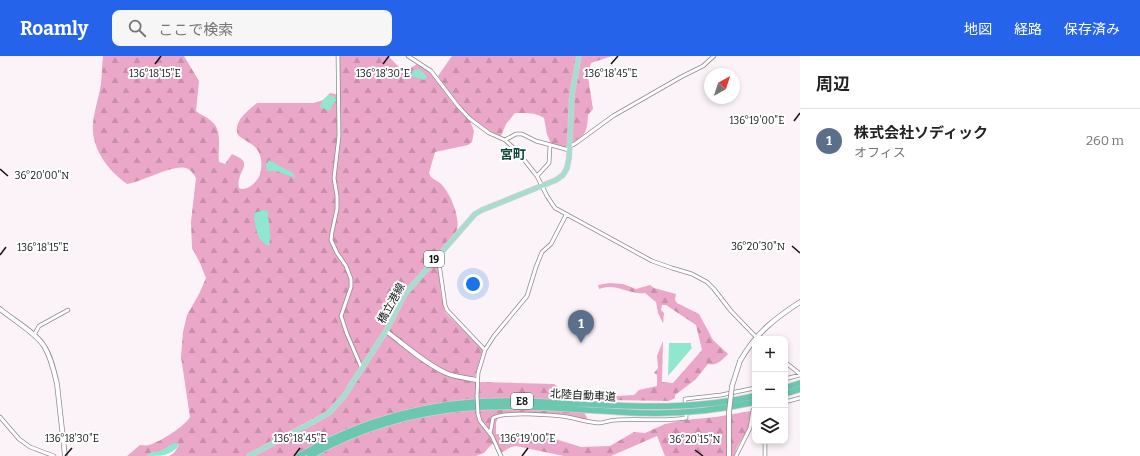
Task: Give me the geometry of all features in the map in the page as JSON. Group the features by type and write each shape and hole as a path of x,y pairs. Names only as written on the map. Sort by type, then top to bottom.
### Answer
{"highway":[{"path":"788,387 800,383"},
{"path":"788,393 800,389"},
{"name":"北陸自動車道","path":"299,456 339,435 373,422 410,411 446,405 503,401 658,407 706,404 752,396"},
{"name":"北陸自動車道","path":"310,456 341,440 376,426 412,416 448,410 484,407 522,407 659,413 708,410 752,403"}],"main road":[{"name":"橋立港線","path":"249,456 330,412 344,396 386,331 404,294 475,214 556,180 563,175 567,168 572,94 579,56"}],"street":[{"path":"338,56 339,136 334,178 337,196 331,240 335,250 346,266 351,279 351,287 341,316 362,369"},
{"path":"408,56 431,70 444,89 469,118 489,133 505,140 521,155 536,176 555,208 652,261 692,274 707,282 731,311 755,336"},
{"path":"505,140 519,133 550,146 569,148 619,112 703,66 714,56"},
{"path":"536,176 549,163 550,146"},
{"path":"501,456 490,434 480,421 478,414 476,380 485,350 494,336 527,296 542,252 551,244 566,215"},
{"path":"438,255 447,310 485,350"},
{"path":"759,336 776,318 800,302"},
{"path":"0,309 34,335 45,347 55,373 65,456"},
{"path":"34,335 39,326 68,310"},
{"path":"386,331 447,373 476,380"},
{"path":"729,456 729,412 732,386 740,361 752,345"},
{"path":"788,364 800,374"},
{"path":"788,378 800,374"},
{"path":"685,401 685,399 721,395 752,389"},
{"path":"788,401 800,398"},
{"path":"490,434 493,418 502,415 542,415 566,417 597,423 605,423 615,420 658,420 686,418 686,415"},
{"path":"736,456 750,428 752,416"},
{"path":"0,417 19,439 30,447 54,456"},
{"path":"765,444 765,456"}],"green space":[{"path":"103,56 184,56 199,81 196,111 214,124 217,129 219,139 219,162 225,164 232,154 243,161 244,164 239,182 239,188 242,189 245,189 254,183 261,172 260,155 253,145 238,135 237,130 239,121 257,103 314,103 323,100 330,93 340,95 340,56 388,56 404,72 417,64 426,69 432,74 452,102 470,121 474,131 472,142 468,145 435,152 429,173 432,178 440,183 448,193 456,214 456,232 437,254 441,294 445,312 482,349 474,379 478,382 554,384 561,389 573,392 617,396 634,395 639,390 657,386 657,375 654,373 658,368 657,356 663,341 662,382 673,383 702,350 696,325 666,305 662,305 661,310 664,313 663,323 658,313 656,302 645,293 611,287 599,289 598,285 609,283 623,284 636,289 650,285 654,288 676,294 675,300 677,303 699,314 713,340 728,354 717,363 708,364 695,380 675,395 675,398 669,401 578,400 588,420 574,417 499,415 496,423 496,434 539,434 581,447 610,446 634,432 645,433 665,424 751,411 749,425 734,456 665,456 657,436 611,456 564,456 516,446 511,447 501,453 496,442 484,453 476,456 169,456 174,453 179,445 175,444 159,452 148,454 147,456 127,456 140,445 154,443 178,429 190,417 181,357 183,332 187,315 206,278 192,248 191,222 196,178 192,172 188,169 175,168 127,184 107,166 98,150 93,133 93,124 101,84"},
{"path":"452,56 612,56 591,63 588,77 593,109 588,115 586,129 582,136 566,148 551,144 547,134 544,118 537,115 530,113 515,113 506,124 501,136 482,126 473,119 458,103 438,76"}],"shaded area":[{"path":"419,69 427,77 424,80 411,76 413,70"},
{"path":"329,95 334,96 337,100 332,105 330,111 320,107 322,101"},
{"path":"269,160 293,173 296,178 276,171 267,171 266,165"},
{"path":"264,210 268,211 270,233 269,246 259,237 255,223 254,213"},
{"path":"669,343 691,343 692,348 668,376"},
{"path":"174,443 179,445 176,449 169,453 147,456 150,453 160,451"}],"place":[{"name":"株式会社ソディック","path":"581,343"}],"district":[{"name":"宮町","path":"513,154"}]}
